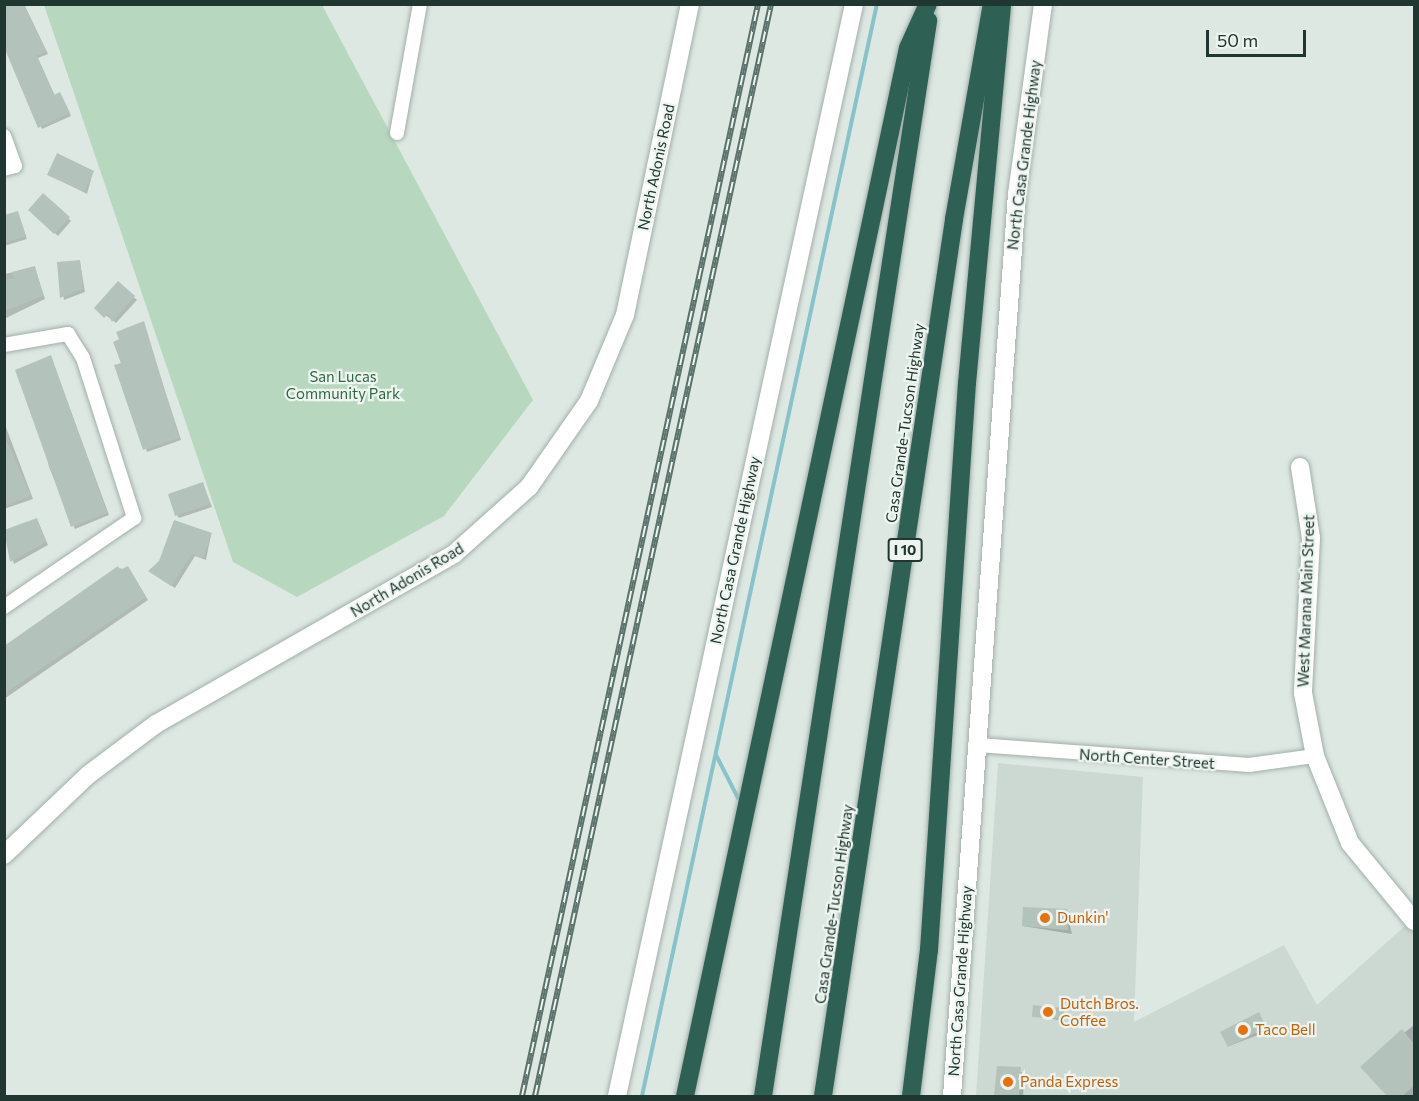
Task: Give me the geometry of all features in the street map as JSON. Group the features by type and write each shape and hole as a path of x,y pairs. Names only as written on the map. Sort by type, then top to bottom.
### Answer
{"highway":[{"path":"685,1096 908,48 930,4"},
{"path":"763,1096 930,4"},
{"name":"Casa Grande-Tucson Highway","path":"823,1096 954,219 992,4"},
{"path":"910,1096 929,950 967,383 1002,4"}],"street":[{"path":"397,134 420,4"},
{"name":"North Adonis Road","path":"4,855 88,775 156,724 454,554 529,487 589,401 625,315 690,4"},
{"name":"North Casa Grande Highway","path":"617,1096 854,4"},
{"name":"North Casa Grande Highway","path":"952,1096 1017,194 1043,4"},
{"path":"4,136 10,168"},
{"path":"4,345 68,334 83,358 135,518 6,604"},
{"name":"West Marana Main Street","path":"1300,467 1311,538 1303,693 1315,756 1350,843 1414,921"},
{"name":"North Center Street","path":"978,745 1249,765 1315,756"}],"shaded area":[{"path":"998,763 1143,777 1134,1022 1284,945 1317,1005 1407,924 1414,933 1414,1096 976,1096"}],"green space":[{"name":"San Lucas Community Park","path":"44,5 322,5 533,400 444,516 297,597 233,562"}],"building":[{"path":"23,4 47,52 36,55 54,95 60,92 70,113 38,128 4,47 4,7"},
{"path":"57,153 94,171 84,192 47,175"},
{"path":"43,193 70,217 54,234 28,210"},
{"path":"18,211 26,236 4,243 4,215"},
{"path":"80,260 83,289 60,298 57,262"},
{"path":"35,266 43,296 4,311 4,280 14,278 12,272"},
{"path":"118,281 135,296 112,322 108,314 104,318 94,308"},
{"path":"144,321 179,438 143,450 114,365 121,363 113,342 119,339 116,332"},
{"path":"51,355 107,513 71,527 15,370"},
{"path":"4,435 31,496 4,506"},
{"path":"203,482 210,504 175,516 168,494"},
{"path":"37,518 46,542 10,562 4,530"},
{"path":"174,520 212,533 203,558 192,554 171,586 148,571 159,561"},
{"path":"118,566 120,570 128,566 146,597 4,694 4,646"},
{"name":"Dunkin'","path":"1023,907 1067,909 1068,930 1022,926"},
{"name":"Dutch Bros. Coffee","path":"1033,1005 1063,1008 1063,1019 1032,1017"},
{"name":"Taco Bell","path":"1259,1012 1266,1028 1228,1047 1220,1032"},
{"path":"1402,1029 1414,1044 1414,1086 1402,1096 1387,1096 1360,1067"},
{"name":"Panda Express","path":"997,1066 1021,1067 1019,1096 994,1096"}],"waterway":[{"path":"642,1096 877,4"},
{"path":"716,755 738,798"}],"railway":[{"path":"522,1096 758,4"},
{"path":"535,1096 771,4"}],"place":[{"name":"Dunkin'","path":"1045,918"},
{"name":"Dutch Bros. Coffee","path":"1048,1012"},
{"name":"Taco Bell","path":"1243,1030"},
{"name":"Panda Express","path":"1008,1082"}]}
